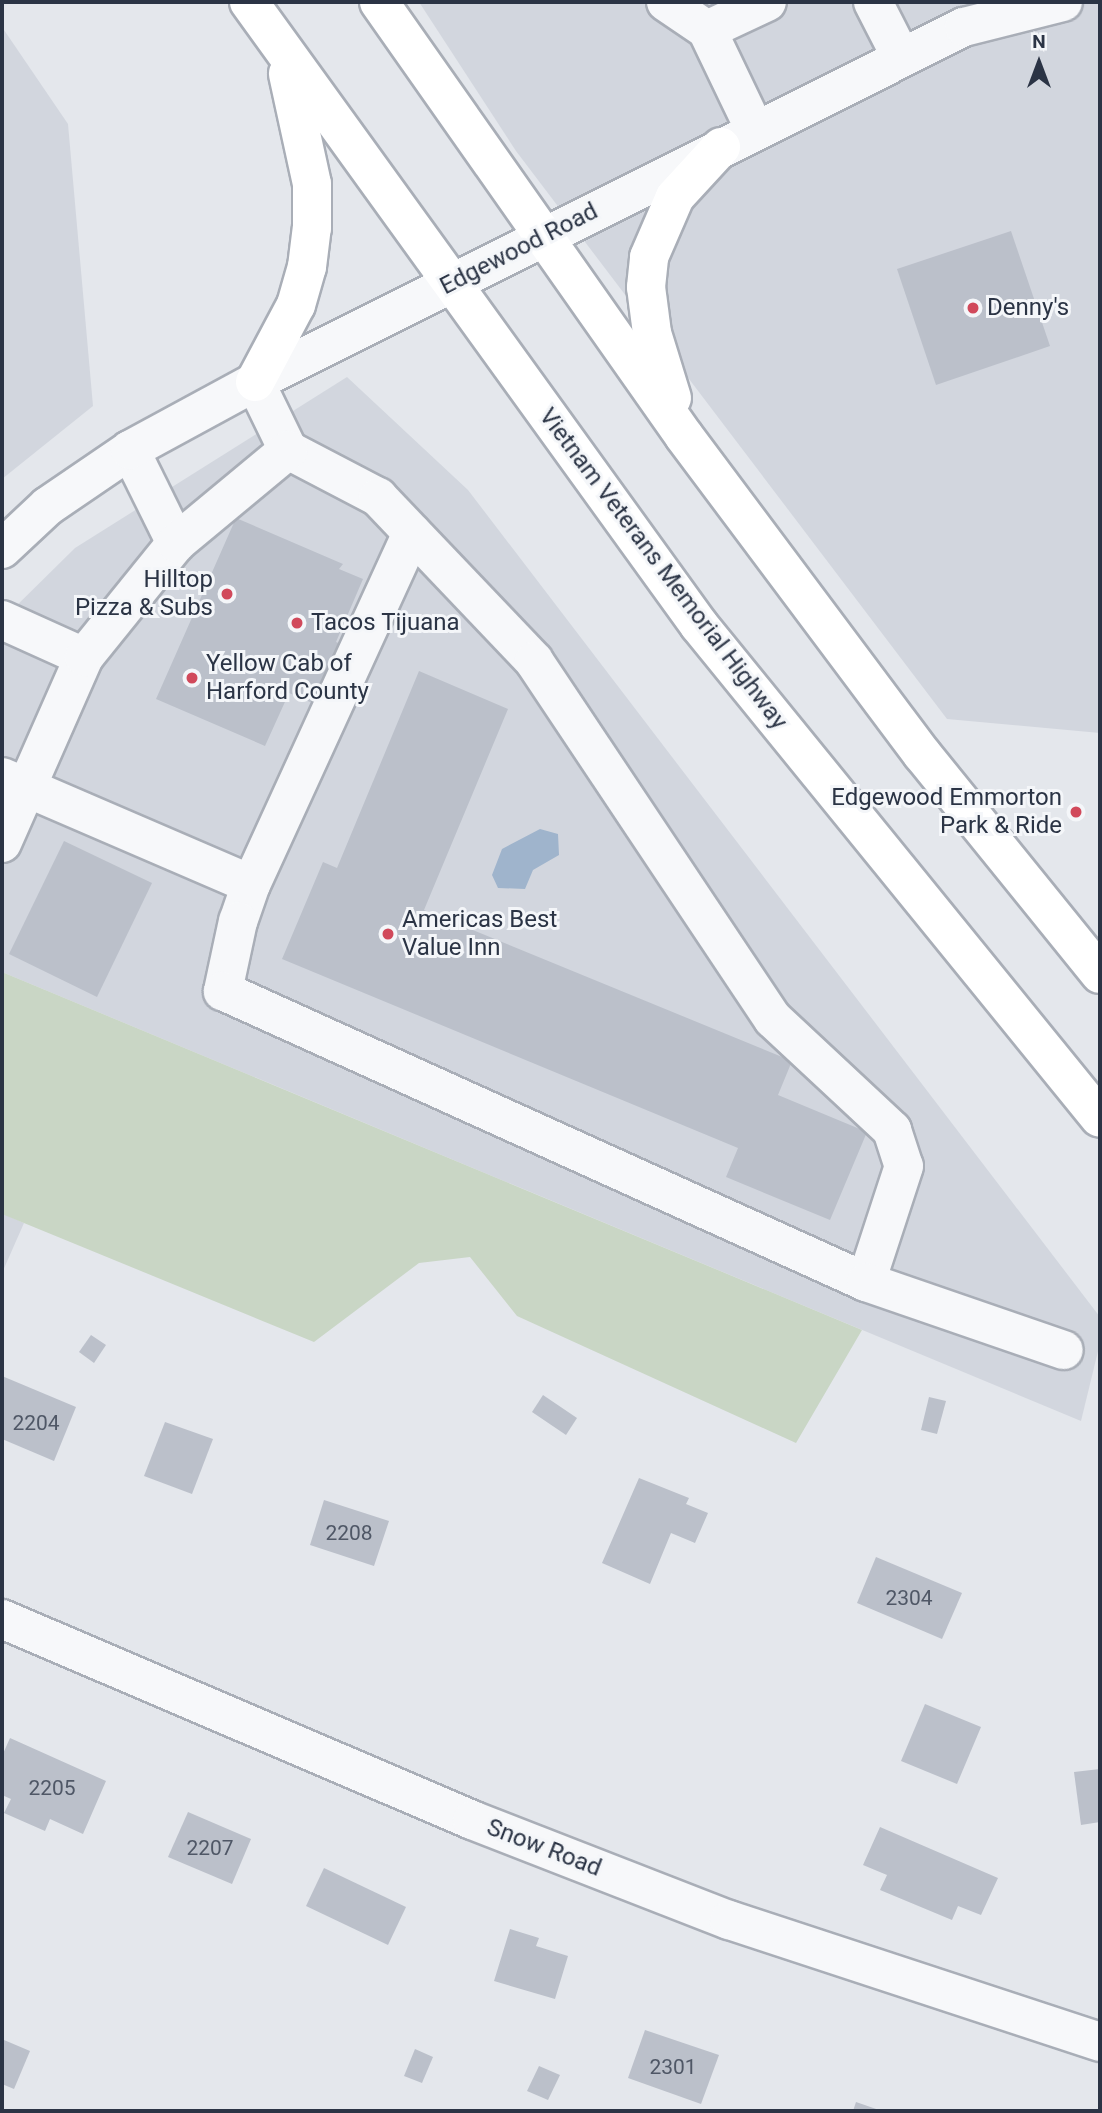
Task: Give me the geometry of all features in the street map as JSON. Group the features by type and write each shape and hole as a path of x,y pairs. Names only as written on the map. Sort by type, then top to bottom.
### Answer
{"highway":[{"name":"Vietnam Veterans Memorial Highway","path":"249,2 699,625 1100,1118"},
{"path":"379,2 547,235 684,436 922,754 1100,974"},
{"path":"255,382 296,305 307,267 312,228 312,184 301,122 281,49"},
{"path":"684,436 652,333 646,287 649,257 675,197 721,147"}],"street":[{"path":"666,2 707,30 755,130"},
{"path":"707,30 767,2"},
{"path":"873,2 901,57"},
{"name":"Edgewood Road","path":"2,549 48,506 130,450 255,382 964,27 1063,2"},
{"path":"255,382 288,450 378,497 534,661 773,1019 892,1130 904,1166 866,1282"},
{"path":"130,450 176,543"},
{"path":"2,843 13,781 84,657 176,543 288,450"},
{"path":"412,533 251,884 238,921 223,991 866,1282 1064,1350"},
{"path":"2,620 84,657"},
{"path":"13,781 251,884"},
{"name":"Snow Road","path":"2,1619 472,1820 716,1915 1100,2042"}],"shaded area":[{"path":"419,2 1100,2 1100,733 947,719 516,151"},
{"path":"2,27 68,124 93,406 2,479"},
{"path":"347,377 468,490 1100,1317 1100,1343 1081,1421 2,972 2,620 75,548"},
{"path":"2,1213 24,1223 2,1273"}],"green space":[{"path":"2,972 862,1330 796,1443 517,1316 470,1257 419,1263 314,1342 2,1214"}],"water":[{"path":"540,829 558,834 559,855 533,870 525,889 498,888 492,875 502,849"}],"building":[{"name":"Denny's","path":"1011,231 1050,346 936,385 897,269"},
{"path":"236,518 343,564 339,569 363,579 336,642 343,645 317,705 289,693 265,746 156,699"},
{"name":"Americas Best Value Inn","path":"419,671 508,709 424,910 792,1061 778,1095 867,1132 830,1220 726,1177 738,1148 282,959 323,862 337,868"},
{"path":"64,841 152,883 97,997 9,954"},
{"path":"91,1335 106,1345 94,1363 79,1352"},
{"path":"2,1376 76,1407 54,1461 2,1439"},
{"path":"543,1395 577,1418 566,1435 532,1412"},
{"path":"929,1397 946,1401 937,1434 921,1430"},
{"path":"165,1422 213,1439 192,1494 144,1476"},
{"path":"639,1478 689,1498 686,1504 708,1513 695,1543 671,1533 650,1584 602,1563"},
{"path":"324,1500 389,1521 374,1566 310,1545"},
{"path":"876,1557 962,1593 942,1639 857,1603"},
{"path":"925,1704 981,1727 957,1784 901,1761"},
{"path":"10,1738 106,1781 83,1834 50,1819 45,1831 4,1813 11,1799 2,1795 2,1756"},
{"path":"1100,1769 1100,1822 1081,1825 1074,1772"},
{"path":"188,1812 251,1839 232,1884 168,1857"},
{"path":"880,1827 998,1878 981,1915 958,1906 952,1920 880,1890 887,1875 863,1865"},
{"path":"324,1868 406,1907 388,1945 306,1906"},
{"path":"510,1929 539,1938 536,1946 568,1956 555,1999 494,1981"},
{"path":"645,2030 719,2055 701,2104 628,2078"},
{"path":"4,2040 30,2051 14,2089 2,2084"},
{"path":"415,2049 433,2057 422,2083 404,2076"},
{"path":"539,2066 560,2075 548,2100 527,2091"},
{"path":"856,2102 882,2111 853,2111"}],"place":[{"name":"Denny's","path":"973,308"},
{"name":"Hilltop Pizza & Subs","path":"227,594"},
{"name":"Tacos Tijuana","path":"297,623"},
{"name":"Yellow Cab of Harford County","path":"192,678"},
{"name":"Edgewood Emmorton Park & Ride","path":"1076,812"},
{"name":"Americas Best Value Inn","path":"388,934"}]}
